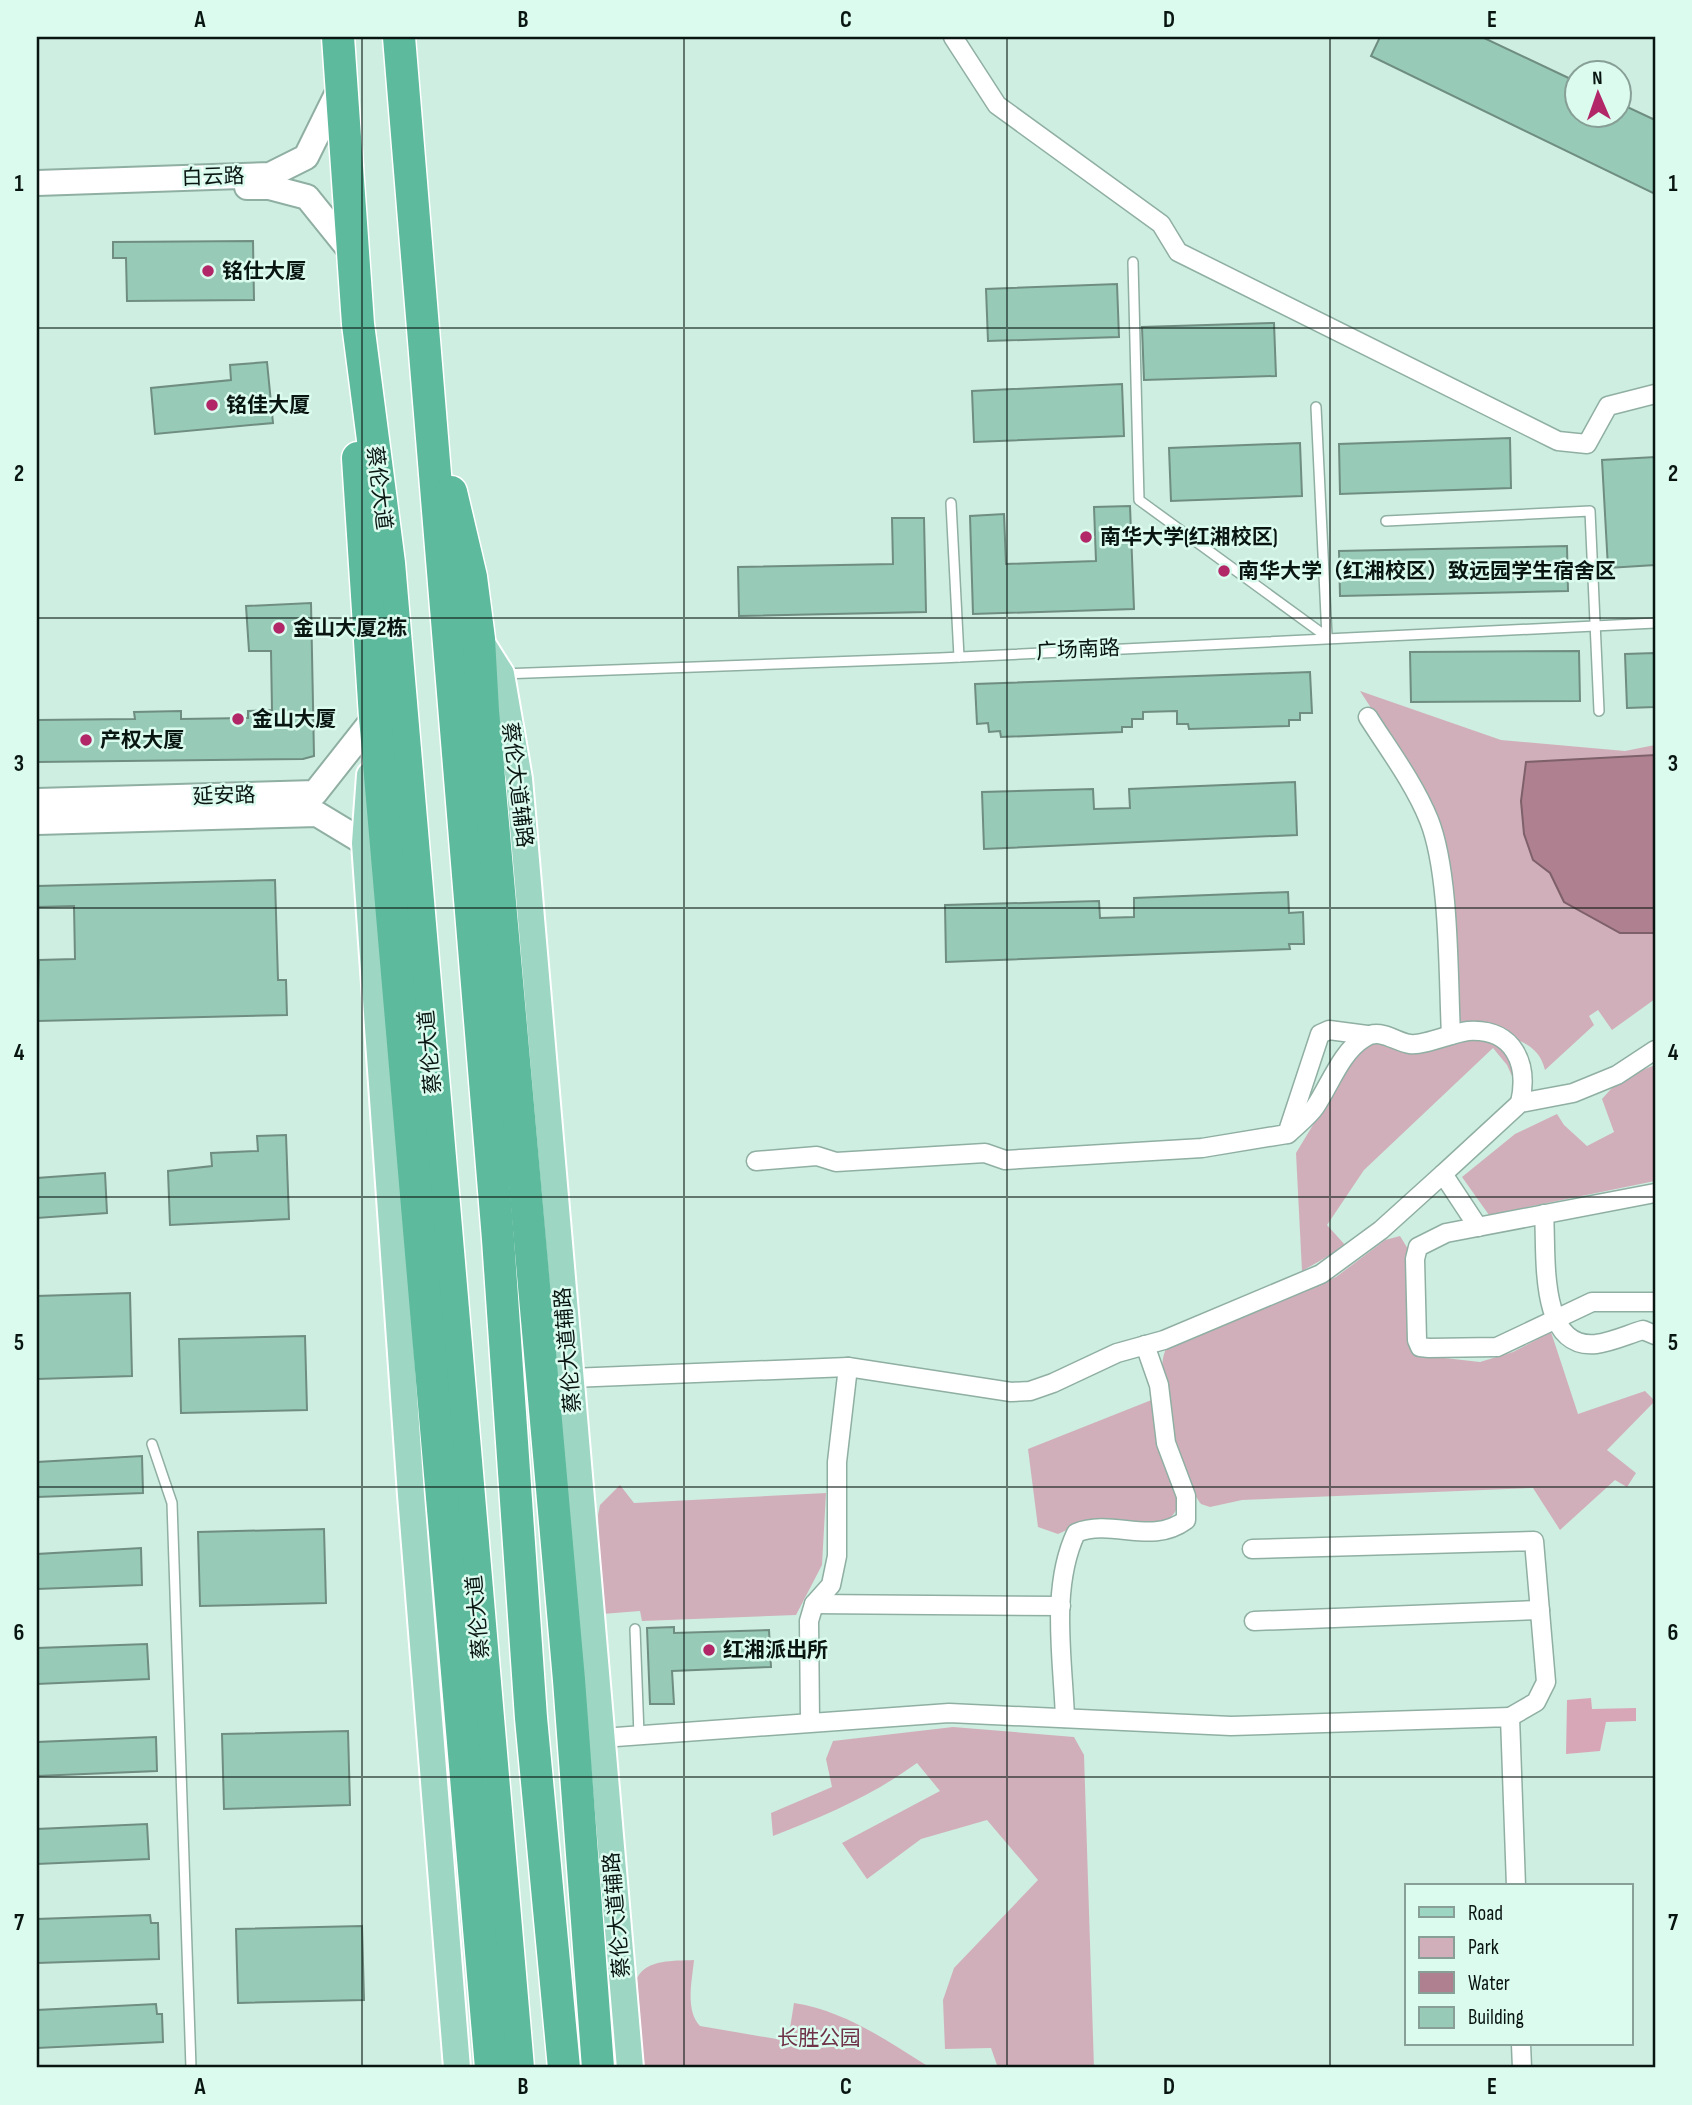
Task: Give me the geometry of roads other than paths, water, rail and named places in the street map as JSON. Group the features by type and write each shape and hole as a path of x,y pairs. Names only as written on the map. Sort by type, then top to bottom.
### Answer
{"highway":[{"name":"蔡伦大道","path":"338,37 358,324 388,563 518,2068"},
{"path":"399,37 498,1239 531,1718 564,2068"},
{"path":"358,324 357,484 388,876 491,2068"},
{"path":"428,396 471,577 479,639 483,711 569,1680 598,2068"}],"main road":[{"name":"白云路","path":"37,183 270,175 306,157 341,86"},
{"name":"白云路","path":"37,194 269,187 307,197 353,254"},
{"name":"蔡伦大道辅路","path":"479,639 501,674 520,779 630,2068"},
{"name":"延安路","path":"37,802 315,793 375,717"},
{"path":"375,717 365,843 411,1495 457,2068"},
{"name":"延安路","path":"37,822 317,814 365,843"}],"street":[{"path":"953,37 997,105 1161,224 1178,253 1558,441 1587,444 1608,406 1655,394"},
{"path":"1368,717 1416,793 1429,821 1437,849 1444,913 1451,1035"},
{"path":"1287,1134 1320,1034 1329,1030 1385,1035 1412,1045 1470,1031 1498,1037 1514,1047 1521,1063 1524,1086 1520,1103"},
{"path":"756,1161 817,1156 836,1162 985,1153 1005,1160 1202,1148 1287,1134 1312,1111 1352,1047 1367,1035"},
{"path":"571,1378 848,1367 1011,1392 1030,1391 1117,1353 1164,1340 1321,1274 1381,1230 1520,1103 1573,1093 1616,1075 1655,1050"},
{"path":"1443,1174 1478,1227"},
{"path":"1655,1193 1446,1233 1418,1247 1417,1340 1420,1346 1497,1347 1592,1302 1655,1302"},
{"path":"1544,1214 1550,1307 1561,1333 1576,1341 1596,1344 1643,1330 1655,1335"},
{"path":"1065,1718 1061,1605 1070,1546 1076,1533 1089,1528 1104,1527 1156,1533 1174,1530 1186,1520 1186,1496 1167,1443 1159,1385 1146,1345"},
{"path":"810,1721 809,1621 814,1604 831,1585 837,1556 837,1462 848,1367"},
{"path":"602,1738 949,1713 1231,1726 1510,1717 1536,1702 1546,1682 1534,1541 1252,1549"},
{"path":"814,1604 1061,1605"},
{"path":"1254,1621 1540,1610"},
{"path":"1510,1717 1516,1884"},
{"path":"1521,2046 1522,2068"}],"lane":[{"path":"1133,261 1139,500 1327,637"},
{"path":"1316,407 1327,637"},
{"path":"951,503 959,657"},
{"path":"1386,521 1590,511 1599,711"},
{"name":"广场南路","path":"501,674 959,657 1655,623"},
{"path":"152,1444 172,1503 191,2068"},
{"path":"635,1629 639,1735"}],"water":[{"path":"1655,755 1655,933 1620,933 1564,902 1550,873 1533,860 1524,834 1521,801 1526,762"}],"place":[{"name":"铭仕大厦","path":"208,271"},
{"name":"铭佳大厦","path":"212,405"},
{"name":"南华大学(红湘校区)","path":"1086,537"},
{"name":"南华大学（红湘校区）致远园学生宿舍区","path":"1224,571"},
{"name":"金山大厦2栋","path":"279,628"},
{"name":"金山大厦","path":"238,719"},
{"name":"产权大厦","path":"86,740"},
{"name":"红湘派出所","path":"709,1650"}],"park label":[{"name":"长胜公园","path":"819,2038"}]}
